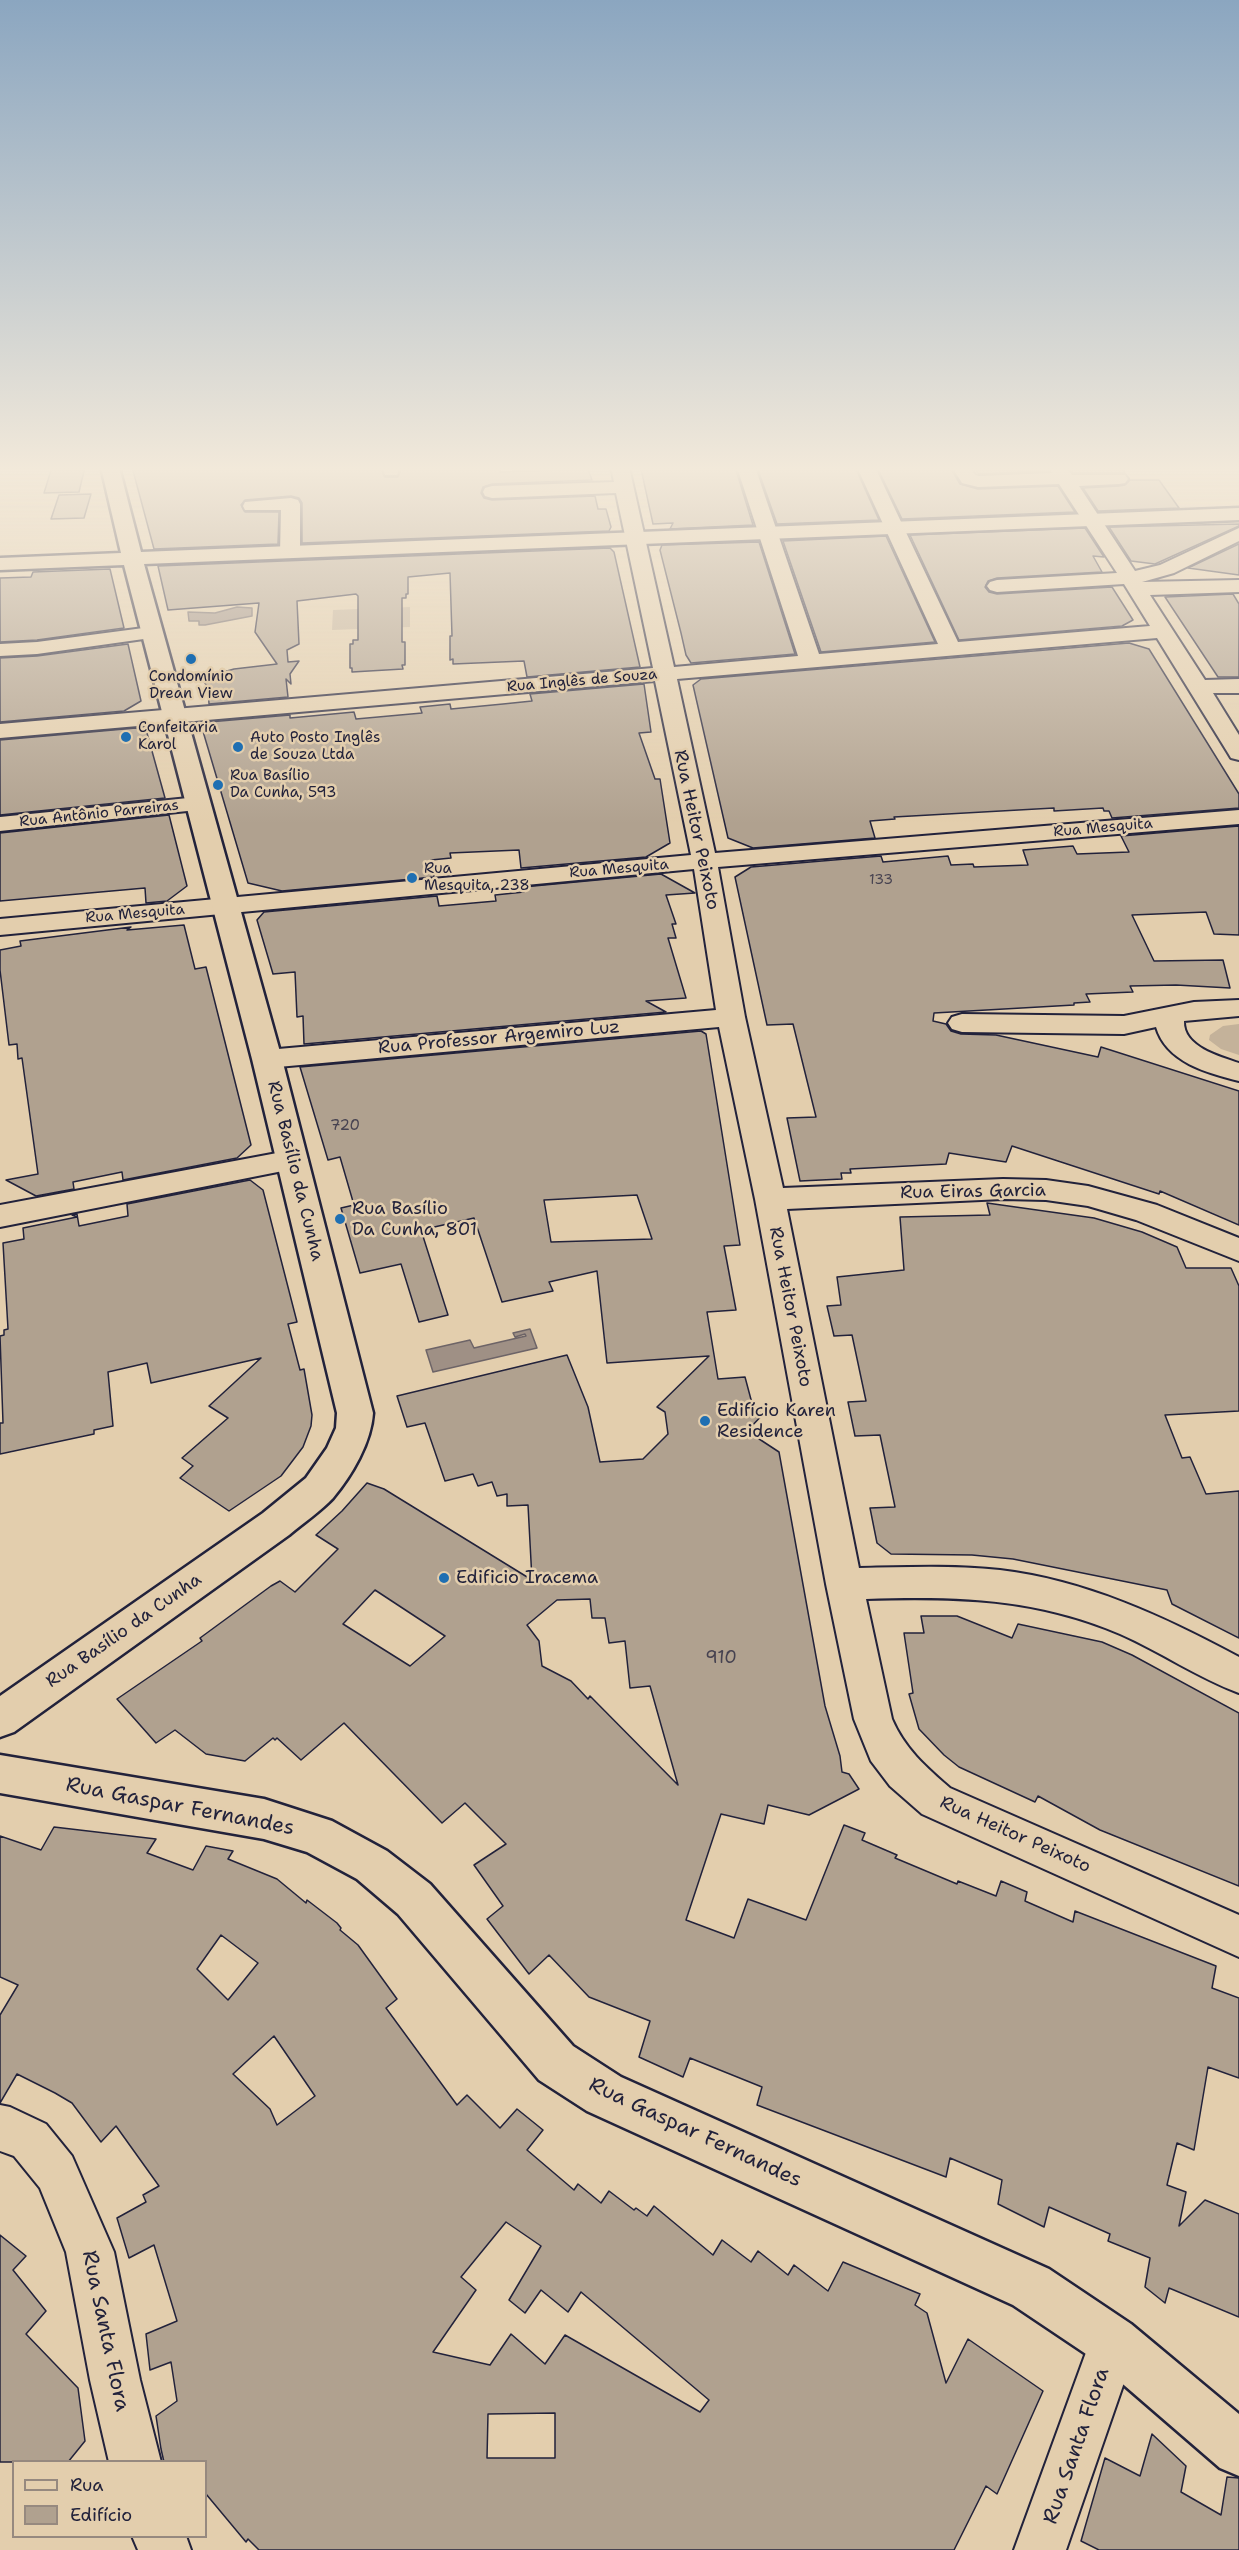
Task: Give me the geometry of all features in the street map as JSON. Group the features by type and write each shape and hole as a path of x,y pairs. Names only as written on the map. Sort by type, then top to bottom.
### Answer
{"street":[{"name":"Rua Basílio da Cunha","path":"0,1719 276,1524 319,1488 342,1455 354,1428 355,1413 293,1160 140,586"},
{"name":"Rua Heitor Peixoto","path":"646,586 705,861 731,1017 770,1199 844,1584 873,1719 885,1748 904,1773 936,1801 1239,1936"},
{"path":"786,586 811,662"},
{"path":"921,586 951,649"},
{"path":"1134,586 1200,687 1239,753"},
{"name":"Rua Inglês de Souza","path":"0,731 1163,632"},
{"path":"0,650 37,648 151,633"},
{"path":"1200,687 1239,686"},
{"name":"Rua Antônio Parreiras","path":"0,824 198,804"},
{"name":"Rua Mesquita","path":"0,927 705,861 1239,817"},
{"path":"962,1023 1124,1025 1194,1010 1239,1008"},
{"path":"1170,1016 1168,1024 1171,1034 1192,1054 1207,1062 1239,1072"},
{"name":"Rua Professor Argemiro Luz","path":"267,1059 731,1017"},
{"path":"0,1212 293,1160"},
{"name":"Rua Eiras Garcia","path":"770,1199 1003,1189 1046,1190 1088,1196 1146,1212 1239,1250"},
{"path":"844,1584 949,1583 1022,1589 1118,1616 1239,1676"},
{"name":"Rua Gaspar Fernandes","path":"0,1774 264,1819 317,1835 372,1865 414,1899 556,2063 604,2094 1031,2287 1113,2342 1239,2449"},
{"name":"Rua Santa Flora","path":"3,2134 30,2139 56,2172 90,2252 115,2380 135,2460"},
{"name":"Rua Santa Flora","path":"1040,2550 1113,2342"}],"shaded area":[{"path":"237,607 252,608 252,616 205,625 199,625 199,621 189,621 188,612 215,613"},
{"path":"410,607 410,627 332,630 333,610"},
{"path":"1239,1024 1239,1055 1221,1049 1209,1040 1210,1035 1223,1026"},
{"path":"530,1329 537,1348 433,1372 426,1350 470,1340 474,1348 526,1336 525,1334 515,1337 513,1333"}],"building":[{"path":"0,586 114,586 124,628 37,640 0,642"},
{"path":"163,586 408,586 406,598 402,598 402,642 405,642 405,665 402,665 403,669 352,672 350,644 353,644 353,640 358,640 358,596 356,594 297,601 299,644 287,650 288,662 299,661 290,674 291,684 286,679 288,697 209,704 208,688 202,678 234,669 277,664 255,632 259,603 168,610"},
{"path":"450,586 622,586 640,667 527,677 524,661 453,664 453,659 450,660 450,636 452,636"},
{"path":"669,586 773,586 795,654 691,663 686,655"},
{"path":"798,586 909,586 935,642 821,652"},
{"path":"934,586 986,586 989,592 997,594 1112,587 1133,620 1122,626 959,640"},
{"path":"1233,594 1239,604 1239,677 1218,677 1165,597"},
{"path":"1129,643 1149,649 1239,794 1239,808 1112,818 1109,811 1104,811 1103,808 1054,811 1054,808 894,817 895,819 870,821 875,838 753,848 728,838 693,685 701,679"},
{"path":"128,644 141,701 124,711 0,722 0,658 37,656"},
{"path":"644,684 651,732 639,733 655,779 660,779 670,843 646,857 521,868 519,850 450,853 451,858 431,860 434,877 282,891 248,883 202,728 209,722 290,715 290,718 354,712 356,719 422,713 420,707 450,704 451,709 503,704 532,701 530,694"},
{"path":"136,728 147,733 165,798 0,815 0,740"},
{"path":"169,815 187,886 167,901 146,903 145,888 0,901 0,833"},
{"path":"1239,826 1239,935 1214,934 1206,912 1132,915 1154,961 1223,960 1230,988 1176,985 1130,986 1133,992 1086,994 1090,1002 1074,1003 1074,1005 934,1013 933,1021 946,1024 951,1031 961,1034 996,1035 1098,1057 1101,1047 1239,1091 1239,1225 1160,1191 1159,1194 1012,1146 1006,1162 949,1153 946,1164 850,1169 851,1173 841,1173 842,1179 800,1181 787,1118 816,1117 793,1024 767,1025 735,877 751,867 881,856 883,862 948,856 951,865 973,864 974,867 1028,865 1023,850 1073,846 1077,854 1129,852 1121,836"},
{"path":"661,874 695,893 666,895 676,924 672,924 676,938 668,938 686,998 646,1001 666,1012 304,1044 303,1016 297,1017 295,972 273,974 257,920 264,912 437,896 439,906 496,901 495,895 524,892 523,887"},
{"path":"184,925 195,969 206,967 251,1145 237,1158 123,1180 122,1172 73,1182 74,1189 36,1196 6,1180 38,1174 22,1058 18,1059 17,1044 9,1045 0,970 0,950 21,946 20,941 131,927 127,930"},
{"path":"701,1031 706,1034 740,1245 724,1246 736,1310 707,1312 718,1379 745,1377 753,1407 770,1407 747,1431 779,1452 825,1706 840,1756 842,1772 849,1774 859,1789 809,1815 768,1805 764,1824 721,1814 686,1920 734,1938 748,1899 806,1920 844,1825 865,1833 862,1840 897,1855 895,1858 957,1884 958,1881 996,1896 1001,1881 1027,1892 1025,1901 1073,1922 1075,1911 1216,1966 1212,1988 1239,1998 1239,2078 1208,2067 1194,2150 1177,2143 1167,2185 1186,2192 1179,2226 1205,2200 1239,2214 1239,2317 1169,2288 1165,2303 1145,2287 1150,2258 1108,2241 1110,2234 1049,2207 1044,2227 998,2204 1002,2180 950,2158 946,2177 757,2105 762,2087 690,2058 683,2077 639,2057 650,2021 589,1997 549,1955 529,1974 487,1919 503,1906 474,1865 506,1844 465,1803 442,1823 344,1723 301,1760 277,1738 275,1740 273,1738 245,1761 206,1754 175,1730 156,1743 117,1699 202,1641 200,1638 271,1586 280,1581 295,1592 338,1549 316,1535 367,1483 384,1489 532,1580 528,1505 507,1506 507,1494 497,1496 492,1482 478,1486 473,1474 445,1481 425,1423 407,1427 397,1396 567,1355 588,1407 600,1462 643,1459 668,1434 665,1412 657,1407 709,1356 607,1363 597,1271 549,1282 553,1291 502,1302 474,1218 421,1230 448,1315 419,1322 401,1264 360,1273 341,1208 354,1205 340,1157 328,1160 300,1067","holes":["637,1195 652,1239 551,1242 544,1200","375,1590 445,1636 410,1666 343,1624","590,1599 592,1618 605,1618 609,1643 625,1641 630,1688 650,1686 678,1785 590,1696 588,1699 571,1681 542,1666 539,1641 527,1625 557,1600"]},
{"path":"250,1180 263,1190 297,1322 288,1324 300,1370 304,1369 312,1415 311,1426 303,1447 281,1476 229,1511 180,1478 193,1466 182,1458 228,1418 209,1406 261,1358 151,1383 147,1363 108,1372 113,1426 94,1430 94,1434 0,1454 0,1423 3,1423 0,1336 4,1335 4,1330 8,1329 3,1243 24,1239 23,1228 77,1217 72,1215 77,1214 79,1226 128,1216 127,1204"},
{"path":"987,1203 1094,1218 1142,1232 1177,1247 1186,1268 1231,1268 1239,1286 1239,1411 1165,1415 1182,1458 1190,1457 1206,1494 1239,1491 1239,1638 1172,1604 1167,1590 1013,1559 972,1555 891,1554 877,1543 870,1508 895,1507 880,1435 855,1436 848,1402 866,1401 852,1335 834,1336 827,1306 841,1305 837,1277 904,1270 900,1217 990,1215"},
{"path":"921,1616 957,1616 1012,1638 1018,1624 1102,1642 1132,1655 1239,1713 1239,1886 1100,1830 1038,1796 1035,1802 959,1767 944,1755 919,1729 909,1694 913,1693 904,1633 924,1633"},
{"path":"54,1827 156,1839 147,1853 193,1870 206,1846 233,1851 228,1859 277,1879 306,1903 307,1900 337,1923 340,1930 358,1945 397,1999 386,2008 457,2105 467,2095 500,2128 517,2109 543,2130 527,2150 574,2190 578,2184 601,2203 609,2191 634,2210 636,2208 647,2216 654,2206 713,2255 722,2240 751,2262 758,2251 788,2275 794,2265 828,2291 843,2262 920,2294 915,2305 927,2313 946,2383 968,2339 1043,2391 997,2494 986,2486 954,2550 259,2550 248,2539 246,2542 207,2495 207,2460 164,2460 156,2416 177,2401 171,2362 150,2370 146,2334 177,2321 154,2245 129,2258 117,2218 146,2202 143,2195 159,2186 116,2126 101,2142 72,2103 55,2093 17,2074 0,2103 0,2015 18,1985 0,1977 0,1836 41,1850","holes":["221,1935 258,1963 228,2000 197,1969","274,2036 315,2096 277,2125 270,2109 233,2074","506,2222 541,2246 509,2300 525,2313 541,2290 568,2312 581,2292 709,2400 700,2412 565,2335 545,2364 511,2334 490,2365 433,2352 476,2290 461,2277","555,2413 555,2458 487,2458 488,2414"]},
{"path":"0,2235 26,2256 13,2270 46,2311 26,2334 78,2388 85,2441 70,2460 0,2462"},
{"path":"1152,2434 1186,2466 1181,2492 1221,2515 1227,2477 1239,2478 1239,2550 1099,2550 1081,2541 1105,2458 1140,2476"}],"place":[{"name":"Condomínio Drean View","path":"191,659"},
{"name":"Confeitaria Karol","path":"126,737"},
{"name":"Auto Posto Inglês de Souza Ltda","path":"238,747"},
{"name":"Rua Basílio Da Cunha, 593","path":"218,785"},
{"name":"Rua Mesquita, 238","path":"412,878"},
{"name":"Rua Basílio Da Cunha, 801","path":"340,1219"},
{"name":"Edifício Karen Residence","path":"705,1421"},
{"name":"Edificio Iracema","path":"444,1578"}]}
